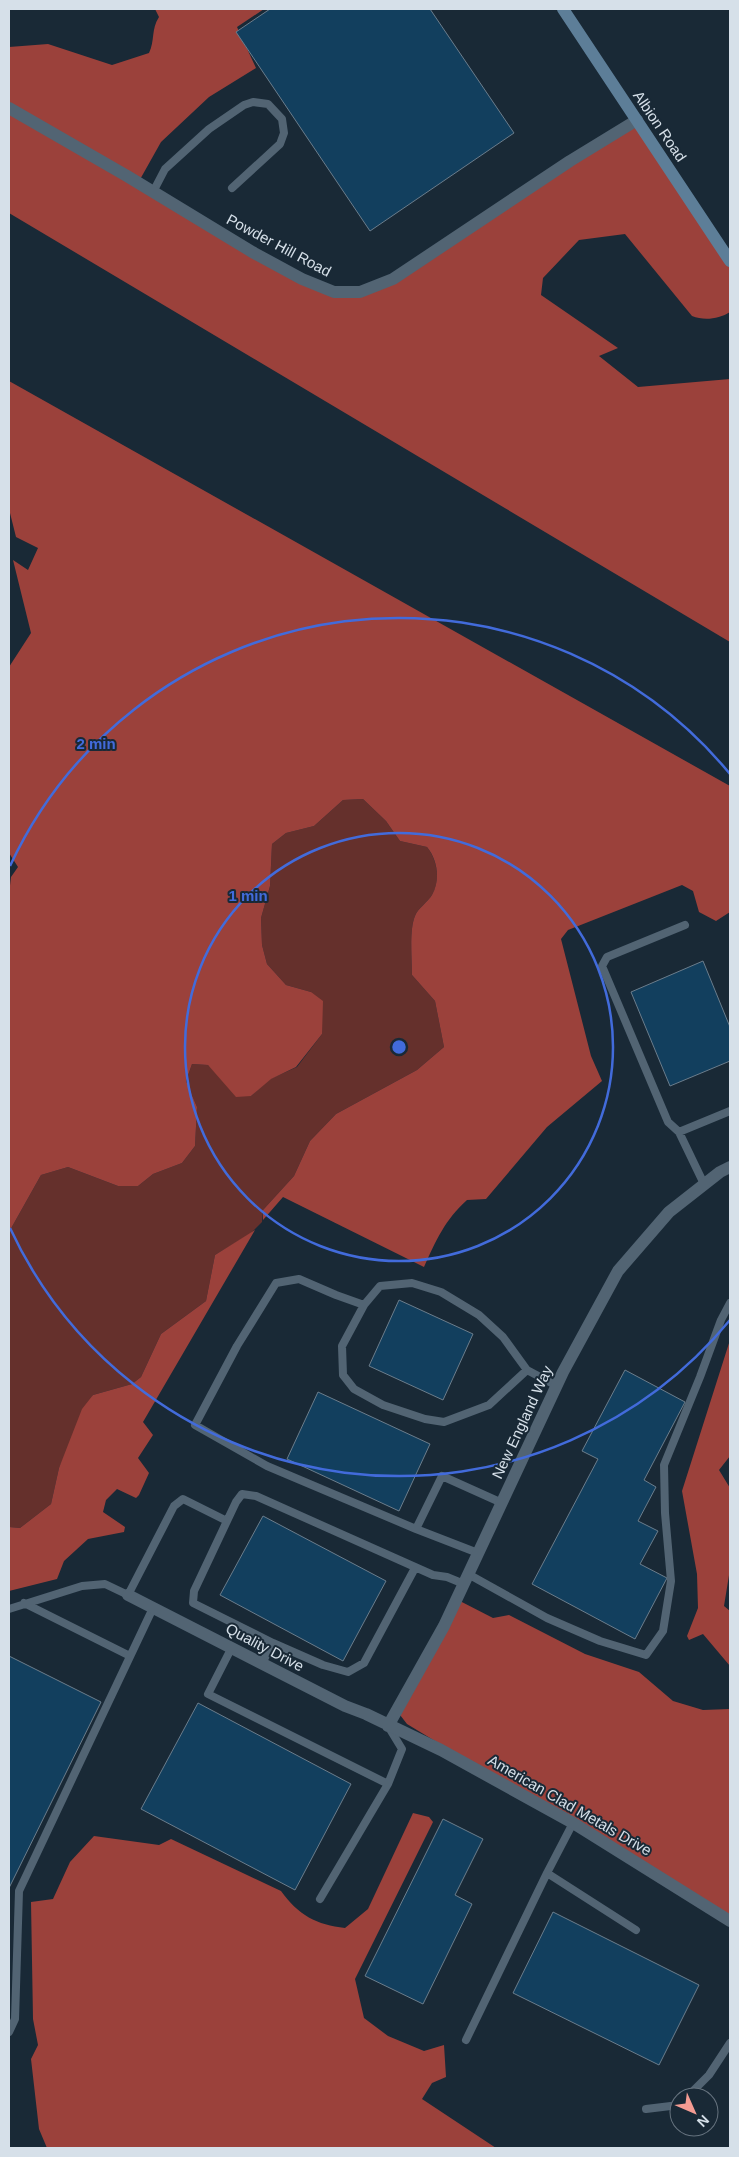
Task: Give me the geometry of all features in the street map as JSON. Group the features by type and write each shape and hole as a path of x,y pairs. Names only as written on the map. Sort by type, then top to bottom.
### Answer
{"main road":[{"name":"Albion Road","path":"563,9 730,261"}],"street":[{"name":"Powder Hill Road","path":"9,108 254,253 302,279 334,292 360,292 392,279 570,161 637,120"},
{"name":"New England Way","path":"388,1726 444,1626 557,1386 618,1271 669,1212 720,1172 730,1167"},
{"name":"Quality Drive","path":"128,1595 388,1726"},
{"name":"American Clad Metals Drive","path":"388,1726 441,1750 573,1823 730,1921"}],"lane":[{"path":"153,192 165,169 209,129 244,105 253,102 268,104 282,118 284,133 280,144 232,188"},
{"path":"685,925 607,957 602,966 668,1122 679,1132 704,1184"},
{"path":"679,1132 730,1111"},
{"path":"364,1305 299,1279 276,1283 237,1346 195,1426 268,1466 416,1529 478,1553"},
{"path":"527,1370 489,1406 444,1422 425,1419 383,1405 354,1389 343,1375 342,1346 364,1305 380,1286 412,1283 441,1292 479,1315 503,1337 527,1370 557,1386"},
{"path":"415,1568 364,1663 348,1672 323,1665 273,1643 193,1603 194,1592 236,1502 242,1494 256,1496 433,1576 466,1579 600,1642 646,1655 663,1631 671,1581 665,1513 664,1465 721,1320 730,1303"},
{"path":"416,1529 442,1476 502,1503"},
{"path":"9,1609 82,1586 105,1584 128,1595 174,1506 184,1499 227,1521"},
{"path":"24,1604 130,1656"},
{"path":"9,2032 15,2019 19,1892 153,1608"},
{"path":"262,1663 273,1643"},
{"path":"232,1647 208,1694 388,1784"},
{"path":"320,1899 388,1784 402,1749 388,1726"},
{"path":"466,2040 573,1823"},
{"path":"547,1873 636,1930"},
{"path":"697,2087 710,2075 730,2043"},
{"path":"646,2109 669,2106"}],"shaded area":[{"path":"155,9 264,9 237,27 256,68 209,97 161,142 138,183 333,292 367,291 636,121 730,261 730,312 711,318 692,316 625,234 579,240 543,278 541,295 618,348 599,356 638,387 730,379 730,642 9,213 9,47 48,44 112,65 149,53 159,17"},
{"path":"9,381 730,786 730,912 716,921 699,912 693,891 682,885 568,930 561,939 591,1056 602,1081 547,1127 486,1199 467,1200 459,1208 442,1231 424,1267 283,1197 263,1220 263,1210 294,1176 310,1141 336,1114 417,1070 444,1047 435,1001 412,975 411,937 413,922 416,913 430,898 435,889 437,870 435,863 427,847 400,841 386,821 363,799 343,800 314,826 286,833 272,844 270,886 261,918 262,945 267,964 286,985 311,992 323,1001 322,1034 296,1067 271,1079 251,1096 236,1097 208,1065 192,1064 186,1081 197,1107 195,1146 182,1163 153,1174 138,1186 118,1186 68,1167 41,1175 9,1232 9,894 11,877 18,867 9,853 9,667 31,633 13,560 28,570 38,548 16,537 9,509"},
{"path":"363,799 386,821 400,841 427,847 437,870 435,889 430,898 416,913 413,922 411,937 412,975 435,1001 444,1047 417,1070 336,1114 310,1141 294,1176 263,1210 262,1222 250,1234 215,1255 206,1301 161,1334 141,1377 132,1384 93,1395 59,1468 51,1504 20,1528 9,1527 9,1232 41,1175 68,1167 118,1186 138,1186 153,1174 182,1163 195,1146 197,1107 186,1081 192,1064 208,1065 251,1096 270,1079 297,1067 322,1034 311,992 286,985 267,964 262,945 261,918 270,886 272,844 286,833 314,826 343,800"},
{"path":"255,1230 143,1422 153,1435 138,1458 149,1473 139,1495 136,1498 117,1489 106,1500 103,1512 125,1527 124,1532 88,1539 64,1561 57,1579 9,1591 9,1527 20,1528 51,1504 59,1468 82,1409 93,1395 132,1384 141,1377 161,1334 206,1301 215,1255"},
{"path":"730,1340 730,1456 719,1470 730,1488 730,1569 724,1606 730,1611 730,1666 703,1634 689,1640 687,1636 698,1608 697,1574 682,1491"},
{"path":"456,1599 493,1618 509,1615 585,1654 639,1672 673,1701 703,1710 730,1709 730,1920 407,1724 397,1711"},
{"path":"413,1813 429,1817 433,1822 355,1979 364,2018 388,2036 424,2051 444,2045 446,2077 432,2083 422,2099 496,2148 47,2148 39,2129 31,2059 38,2045 33,2019 31,1902 53,1899 70,1862 94,1836 159,1845 171,1839 281,1891 294,1906 309,1917 335,1927 345,1928 368,1909"}],"building":[{"path":"270,9 430,9 514,133 370,231 236,32"},
{"path":"703,961 730,1027 730,1061 670,1086 631,992"},
{"path":"399,1300 473,1334 443,1400 369,1366"},
{"path":"625,1370 685,1402 644,1480 656,1487 638,1521 658,1531 640,1564 667,1578 635,1639 532,1584 598,1459 582,1451"},
{"path":"318,1392 430,1444 399,1511 287,1459"},
{"path":"263,1516 386,1581 343,1661 220,1595"},
{"path":"9,1656 101,1702 9,1888"},
{"path":"198,1703 351,1784 295,1890 141,1809"},
{"path":"443,1819 483,1839 455,1895 472,1904 423,2004 365,1976"},
{"path":"553,1912 699,1985 659,2065 513,1993"}]}
